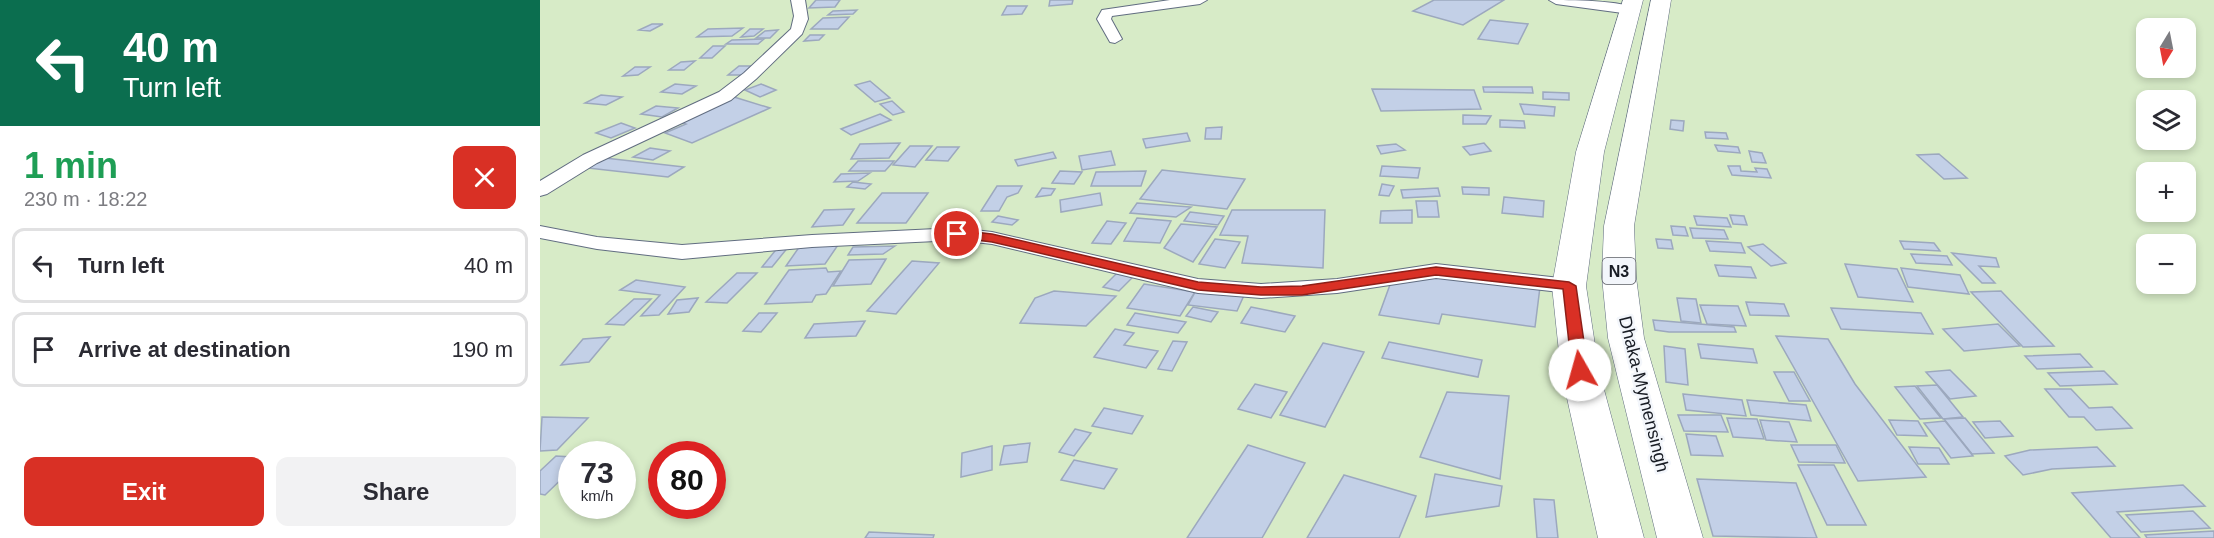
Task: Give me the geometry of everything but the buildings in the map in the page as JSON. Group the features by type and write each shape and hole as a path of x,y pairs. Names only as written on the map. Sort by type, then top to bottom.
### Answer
{"highway":[{"name":"Dhaka-Mymensingh","path":"1661,0 1618,226 1619,277 1626,338 1680,538"},
{"path":"1621,538 1580,370 1569,286 1590,152 1631,5"}],"street":[{"path":"540,190 619,145 725,96 750,76 797,31 801,24 798,0"},
{"path":"1115,39 1104,19 1107,13 1200,0"},
{"path":"1556,0 1631,5"},
{"path":"540,232 597,243 682,252 812,241 957,234 992,238 1198,286 1261,291 1325,288 1436,271 1569,286"}],"green space":[{"path":"540,0 2214,0 2214,538 540,538"}],"route":[{"path":"957,234 992,238 1198,286 1261,291 1302,290 1372,282 1436,271 1569,286 1580,370"}]}
